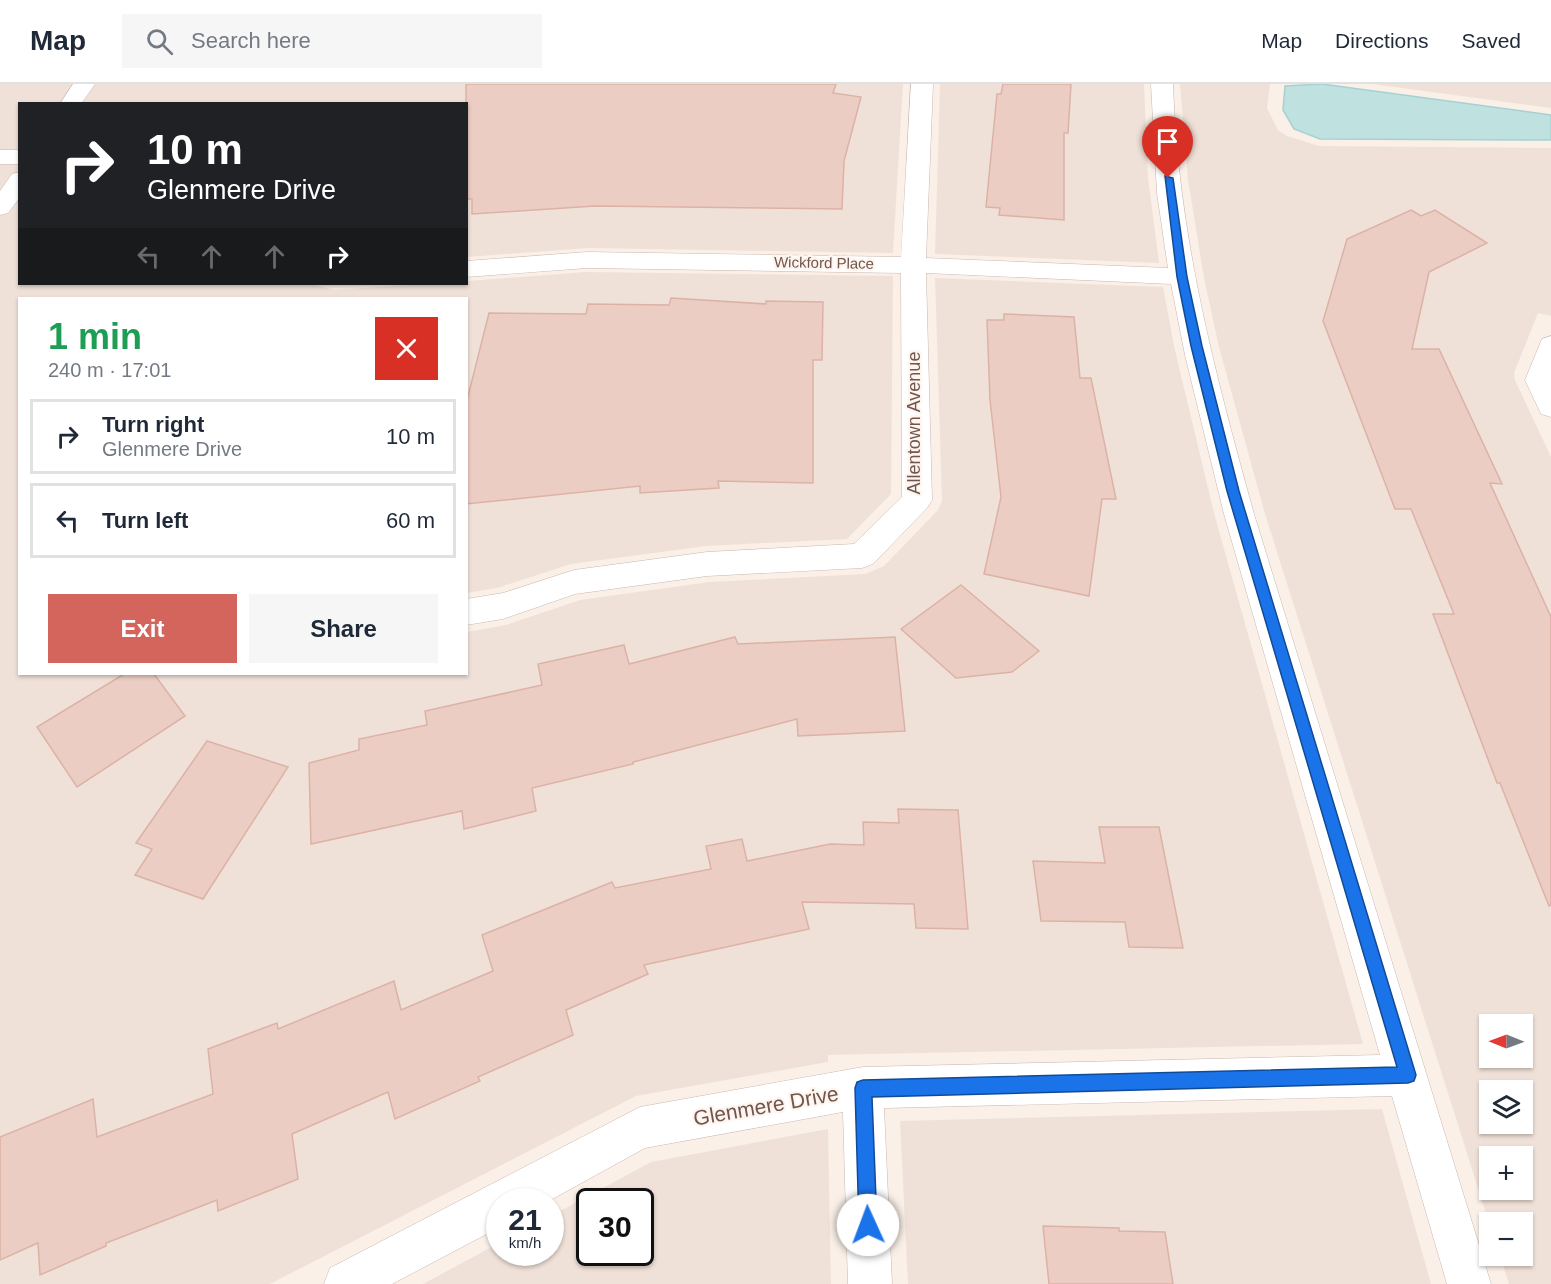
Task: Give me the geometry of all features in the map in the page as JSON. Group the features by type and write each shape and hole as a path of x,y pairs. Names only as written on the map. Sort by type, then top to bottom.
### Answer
{"street":[{"path":"71,102 84,84"},
{"name":"Allentown Avenue","path":"468,612 503,606 574,582 706,564 862,556 917,500 914,265 922,84"},
{"path":"1162,84 1168,178 1182,277 1239,514 1469,1284"},
{"path":"0,157 18,157"},
{"path":"0,208 18,182"},
{"name":"Wickford Place","path":"468,269 587,260 914,265 1182,277"},
{"path":"1551,345 1538,380 1551,407"},
{"name":"Glenmere Drive","path":"527,1188 640,1128 863,1088 1408,1075"},
{"path":"863,1088 870,1284"},
{"name":"Glenmere Drive","path":"346,1284 486,1210"}],"shaded area":[{"path":"0,84 903,84 893,253 589,248 468,257 468,102 18,102 18,285 316,285 334,290 412,285 468,285 468,281 586,272 893,276 891,494 847,539 706,546 571,564 497,588 468,593 468,297 18,297 18,675 468,675 468,632 506,625 580,600 709,582 865,574 884,566 938,510 942,501 935,278 1163,287 1174,346 1214,513 1363,1044 828,1055 828,1062 636,1096 270,1284 0,1284"},
{"path":"940,84 1144,84 1148,177 1159,263 935,254"},
{"path":"1180,84 1270,84 1267,108 1278,130 1287,136 1319,146 1551,148 1551,316 1538,313 1514,373 1515,380 1551,457 1551,1284 1509,1284 1503,1266 1533,1266 1533,1212 1486,1212 1482,1200 1533,1200 1533,1146 1479,1146 1479,1191 1265,514 1219,347 1204,278 1188,180"},
{"path":"1372,84 1551,84 1551,108"},
{"path":"1382,1109 1431,1284 908,1284 900,1121"},
{"path":"828,1129 831,1284 423,1284 486,1250 486,1266 564,1266 564,1209 576,1202 576,1266 654,1266 654,1188 603,1188 651,1162"}],"water":[{"path":"1322,84 1551,115 1551,140 1320,139 1294,129 1283,110 1285,86"}],"building":[{"path":"466,84 836,84 833,93 861,97 844,161 842,209 595,206 472,214 472,199 468,199 468,102 466,102"},
{"path":"1003,84 1071,84 1068,133 1064,133 1064,220 999,215 1000,208 986,207 997,94 1001,94"},
{"path":"1411,210 1421,216 1435,210 1487,243 1429,272 1412,349 1439,349 1502,484 1490,483 1551,617 1551,905 1549,906 1500,783 1497,783 1433,614 1454,614 1411,509 1395,509 1323,321 1347,239"},
{"path":"671,298 766,304 766,301 823,302 822,360 813,360 813,483 718,481 719,488 640,493 640,486 468,504 468,396 489,313 586,314 588,304 669,305"},
{"path":"1004,314 1074,317 1080,378 1091,378 1116,499 1102,499 1089,596 984,574 1001,497 990,400 987,320 1004,320"},
{"path":"961,585 1039,651 1012,672 956,678 901,629"},
{"path":"735,637 738,644 895,637 905,731 798,736 797,719 633,762 633,764 532,788 536,811 464,829 462,811 311,844 309,763 359,750 359,739 427,725 425,711 542,685 538,664 624,645 629,664"},
{"path":"122,675 155,675 185,716 77,787 37,727"},
{"path":"207,741 288,767 203,899 135,875 152,849 136,843"},
{"path":"898,809 958,810 968,929 916,928 914,904 802,902 809,929 644,965 648,974 566,1010 573,1035 478,1077 480,1081 395,1119 388,1092 292,1134 298,1179 218,1211 217,1200 106,1243 106,1246 40,1275 38,1243 0,1260 0,1137 93,1099 97,1137 213,1094 208,1049 277,1023 278,1029 394,981 401,1010 493,971 482,935 612,882 615,888 711,869 706,846 742,839 747,861 830,844 864,845 863,822 899,823"},
{"path":"1099,827 1159,827 1183,948 1129,947 1125,922 1041,921 1033,861 1105,863"},
{"path":"1043,1226 1165,1232 1173,1284 1049,1284"}],"route":[{"path":"868,1225 863,1088 1408,1075 1239,514 1215,424 1182,277 1168,178"}]}
